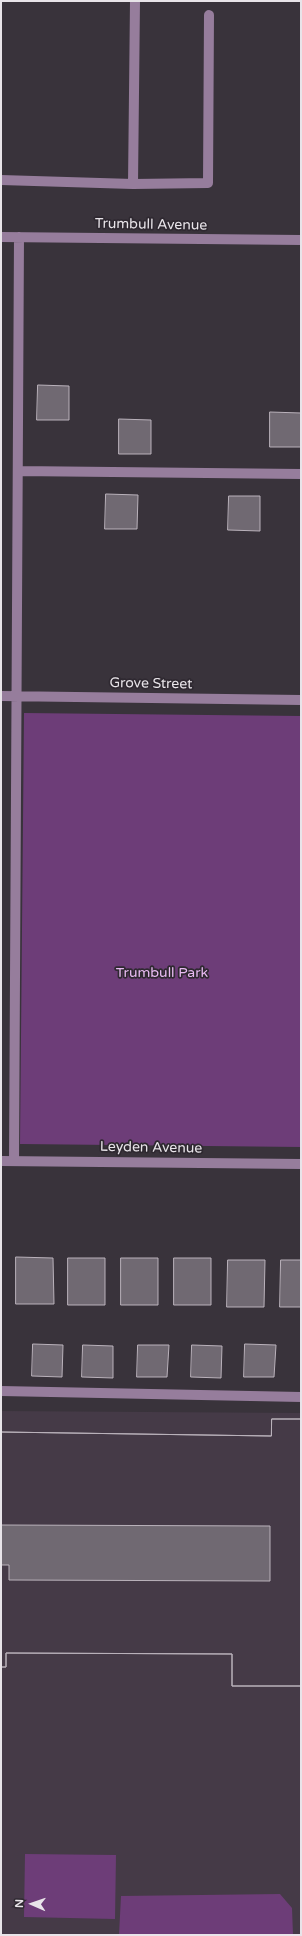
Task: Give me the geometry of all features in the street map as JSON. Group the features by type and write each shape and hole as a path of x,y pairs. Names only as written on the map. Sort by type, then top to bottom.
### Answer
{"street":[{"path":"133,184 135,1"},
{"path":"1,180 133,184 208,183 209,15"},
{"name":"Trumbull Avenue","path":"1,237 301,240"},
{"path":"14,1161 19,237"},
{"path":"18,472 301,474"},
{"name":"Grove Street","path":"1,696 301,700"},
{"name":"Leyden Avenue","path":"1,1161 301,1164"},
{"path":"1,1391 301,1396"}],"shaded area":[{"path":"1,1411 301,1413 301,1935 1,1935"}],"green space":[{"name":"Trumbull Park","path":"24,713 301,716 301,1147 20,1144"},
{"path":"25,1854 116,1855 115,1919 24,1917"},
{"path":"280,1894 292,1908 293,1935 119,1935 121,1896"}],"building":[{"path":"38,385 69,386 69,420 37,420"},
{"path":"270,412 301,413 301,447 270,447"},
{"path":"119,419 151,420 151,454 119,454"},
{"path":"106,494 138,495 137,529 105,529"},
{"path":"229,496 260,496 260,531 228,530"},
{"path":"16,1257 53,1258 54,1304 16,1304"},
{"path":"68,1258 105,1258 105,1305 68,1305"},
{"path":"121,1258 158,1258 158,1305 121,1305"},
{"path":"174,1258 211,1258 211,1305 174,1305"},
{"path":"228,1260 265,1260 264,1307 227,1307"},
{"path":"281,1260 301,1260 301,1307 280,1307"},
{"path":"33,1344 63,1345 62,1377 32,1376"},
{"path":"245,1344 276,1345 274,1377 244,1377"},
{"path":"83,1345 113,1346 113,1378 82,1377"},
{"path":"138,1345 169,1345 167,1377 137,1377"},
{"path":"192,1345 222,1346 221,1378 191,1377"},
{"path":"272,1419 301,1419 301,1686 232,1686 232,1654 6,1653 6,1667 1,1667 1,1565 9,1565 9,1580 270,1581 270,1526 1,1525 1,1432 271,1436"},
{"path":"272,1419 301,1419 301,1686 232,1686 232,1654 6,1653 6,1667 1,1667 1,1432 271,1436"}]}
